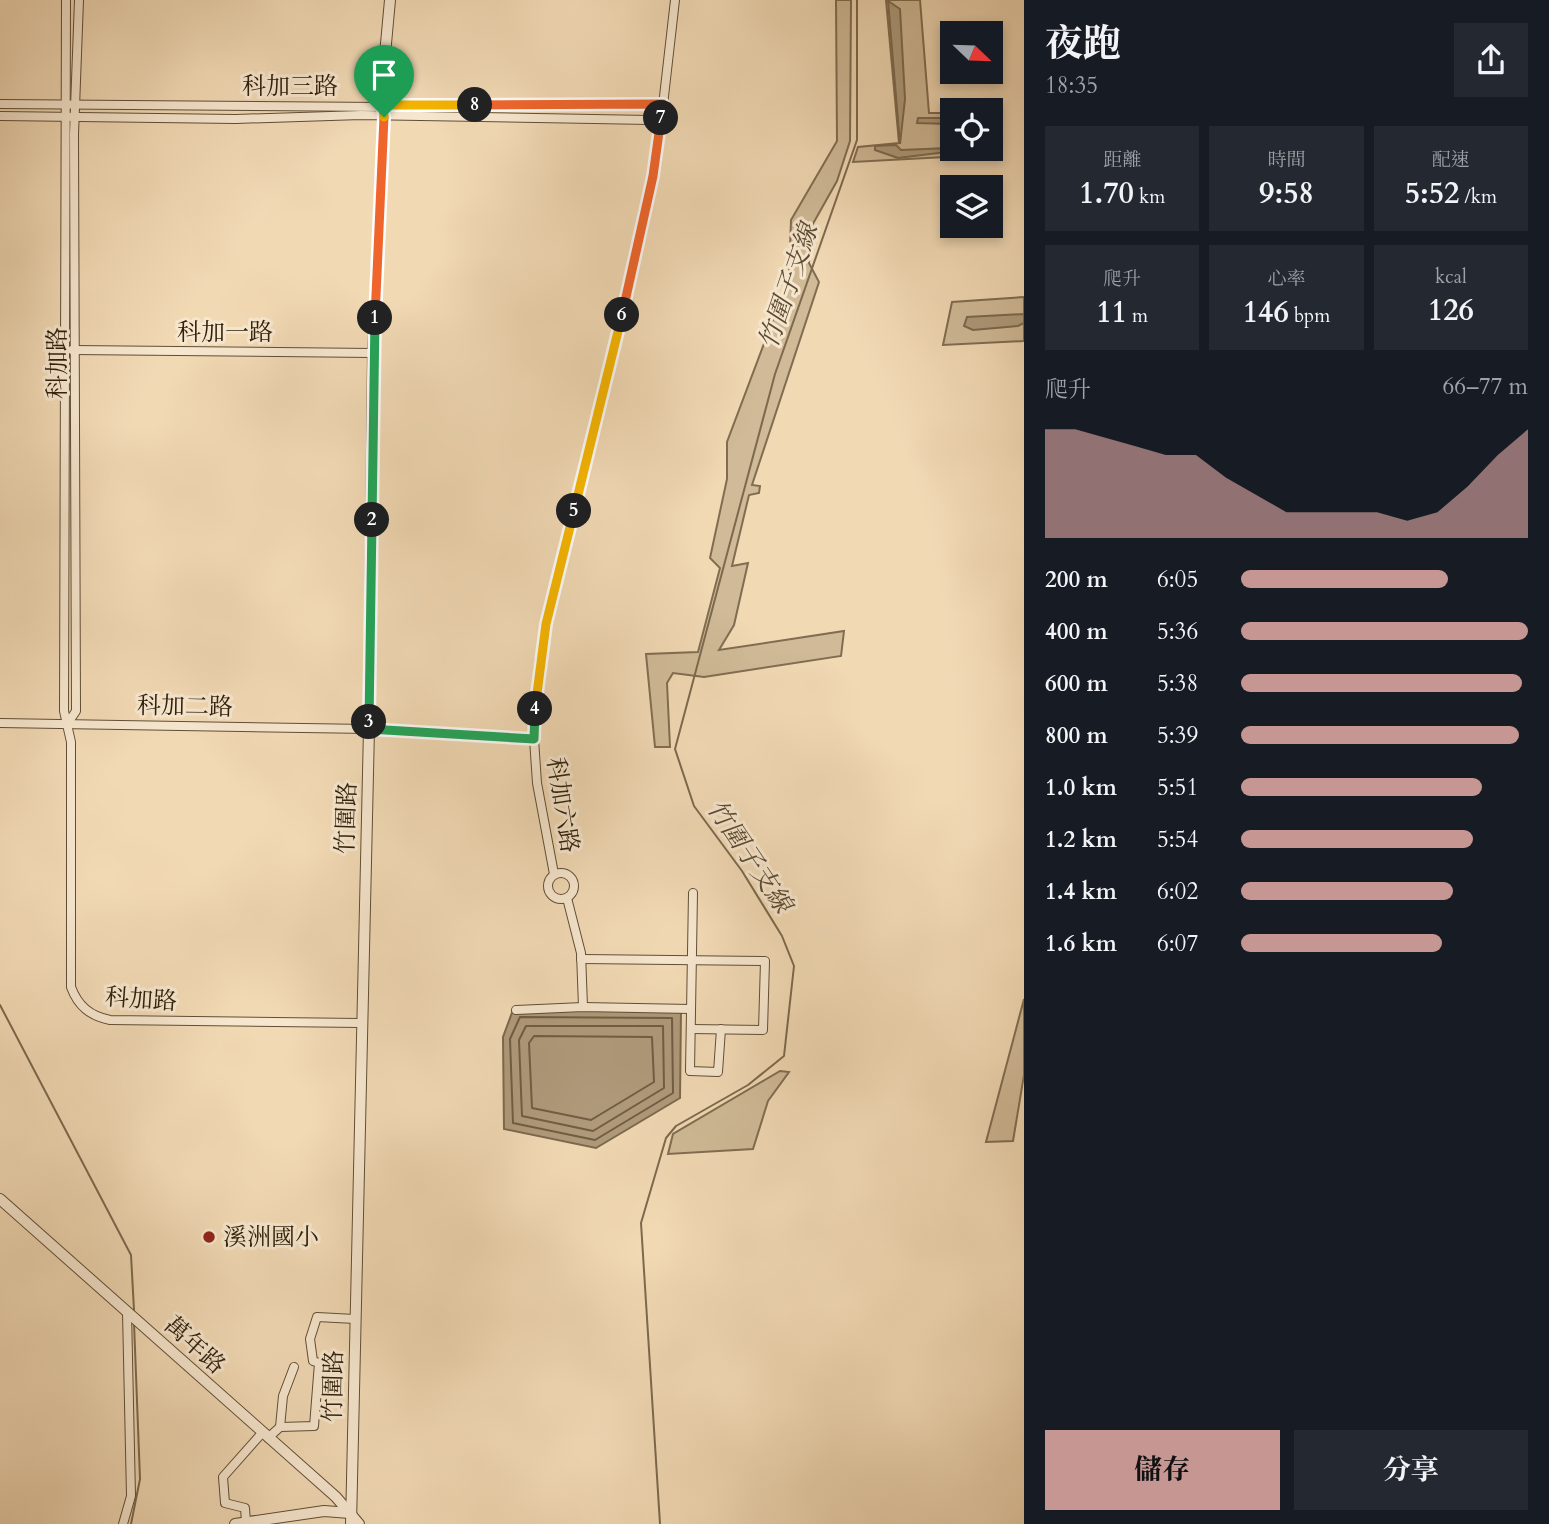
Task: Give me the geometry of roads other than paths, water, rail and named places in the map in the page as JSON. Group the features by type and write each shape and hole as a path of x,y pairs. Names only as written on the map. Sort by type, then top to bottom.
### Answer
{"street":[{"name":"科加路","path":"66,0 64,711 71,742 69,980 76,999 85,1009 97,1017 118,1021 361,1023"},
{"name":"科加路","path":"68,723 76,711 75,104 79,0"},
{"name":"竹圍路","path":"351,1519 369,729 373,353 382,98 390,0"},
{"name":"科加六路","path":"554,874 537,783 534,739 539,664 546,624 643,228 660,127 675,0"},
{"name":"科加三路","path":"0,104 638,120 650,121 660,127"},
{"name":"科加三路","path":"0,116 75,118 383,113 663,104"},
{"name":"科加一路","path":"64,350 373,353"},
{"name":"科加二路","path":"0,723 369,729 534,739"},
{"path":"554,874 567,874 573,880 573,892 567,898 554,898 548,890 548,881 554,874"},
{"path":"693,892 690,1071 718,1072 721,1030"},
{"path":"567,898 581,959 583,1007"},
{"path":"581,959 765,961 763,1030 691,1029"},
{"path":"516,1010 583,1007 691,1009"},
{"name":"萬年路","path":"0,1199 265,1436 359,1524"},
{"path":"124,1524 131,1496 132,1316"},
{"path":"351,1519 324,1511 241,1523 245,1508 225,1503 223,1477 265,1436 280,1427 314,1426 319,1363 313,1361 310,1339 317,1317 355,1319"},
{"path":"280,1427 283,1396 294,1367"}],"water":[{"path":"888,1 900,9 905,99 900,144"},
{"path":"918,118 940,118 940,124 917,123"},
{"path":"896,145 901,150 940,148 940,153 898,158 875,150 875,146"},
{"path":"1024,314 1024,323 1018,326 973,330 964,326 967,317"},
{"path":"513,1010 681,1010 680,1098 596,1148 504,1129 503,1037"}],"waterway":[{"name":"竹圍子支線","path":"660,1524 641,1223 666,1138 676,1126 748,1085 784,1056 794,966 782,936 742,871 694,806 675,749 775,374 857,140 857,0"},
{"path":"0,1005 131,1255 134,1310"},
{"path":"131,1524 140,1479 134,1323"}],"place":[{"name":"溪洲國小","path":"209,1237"}]}
